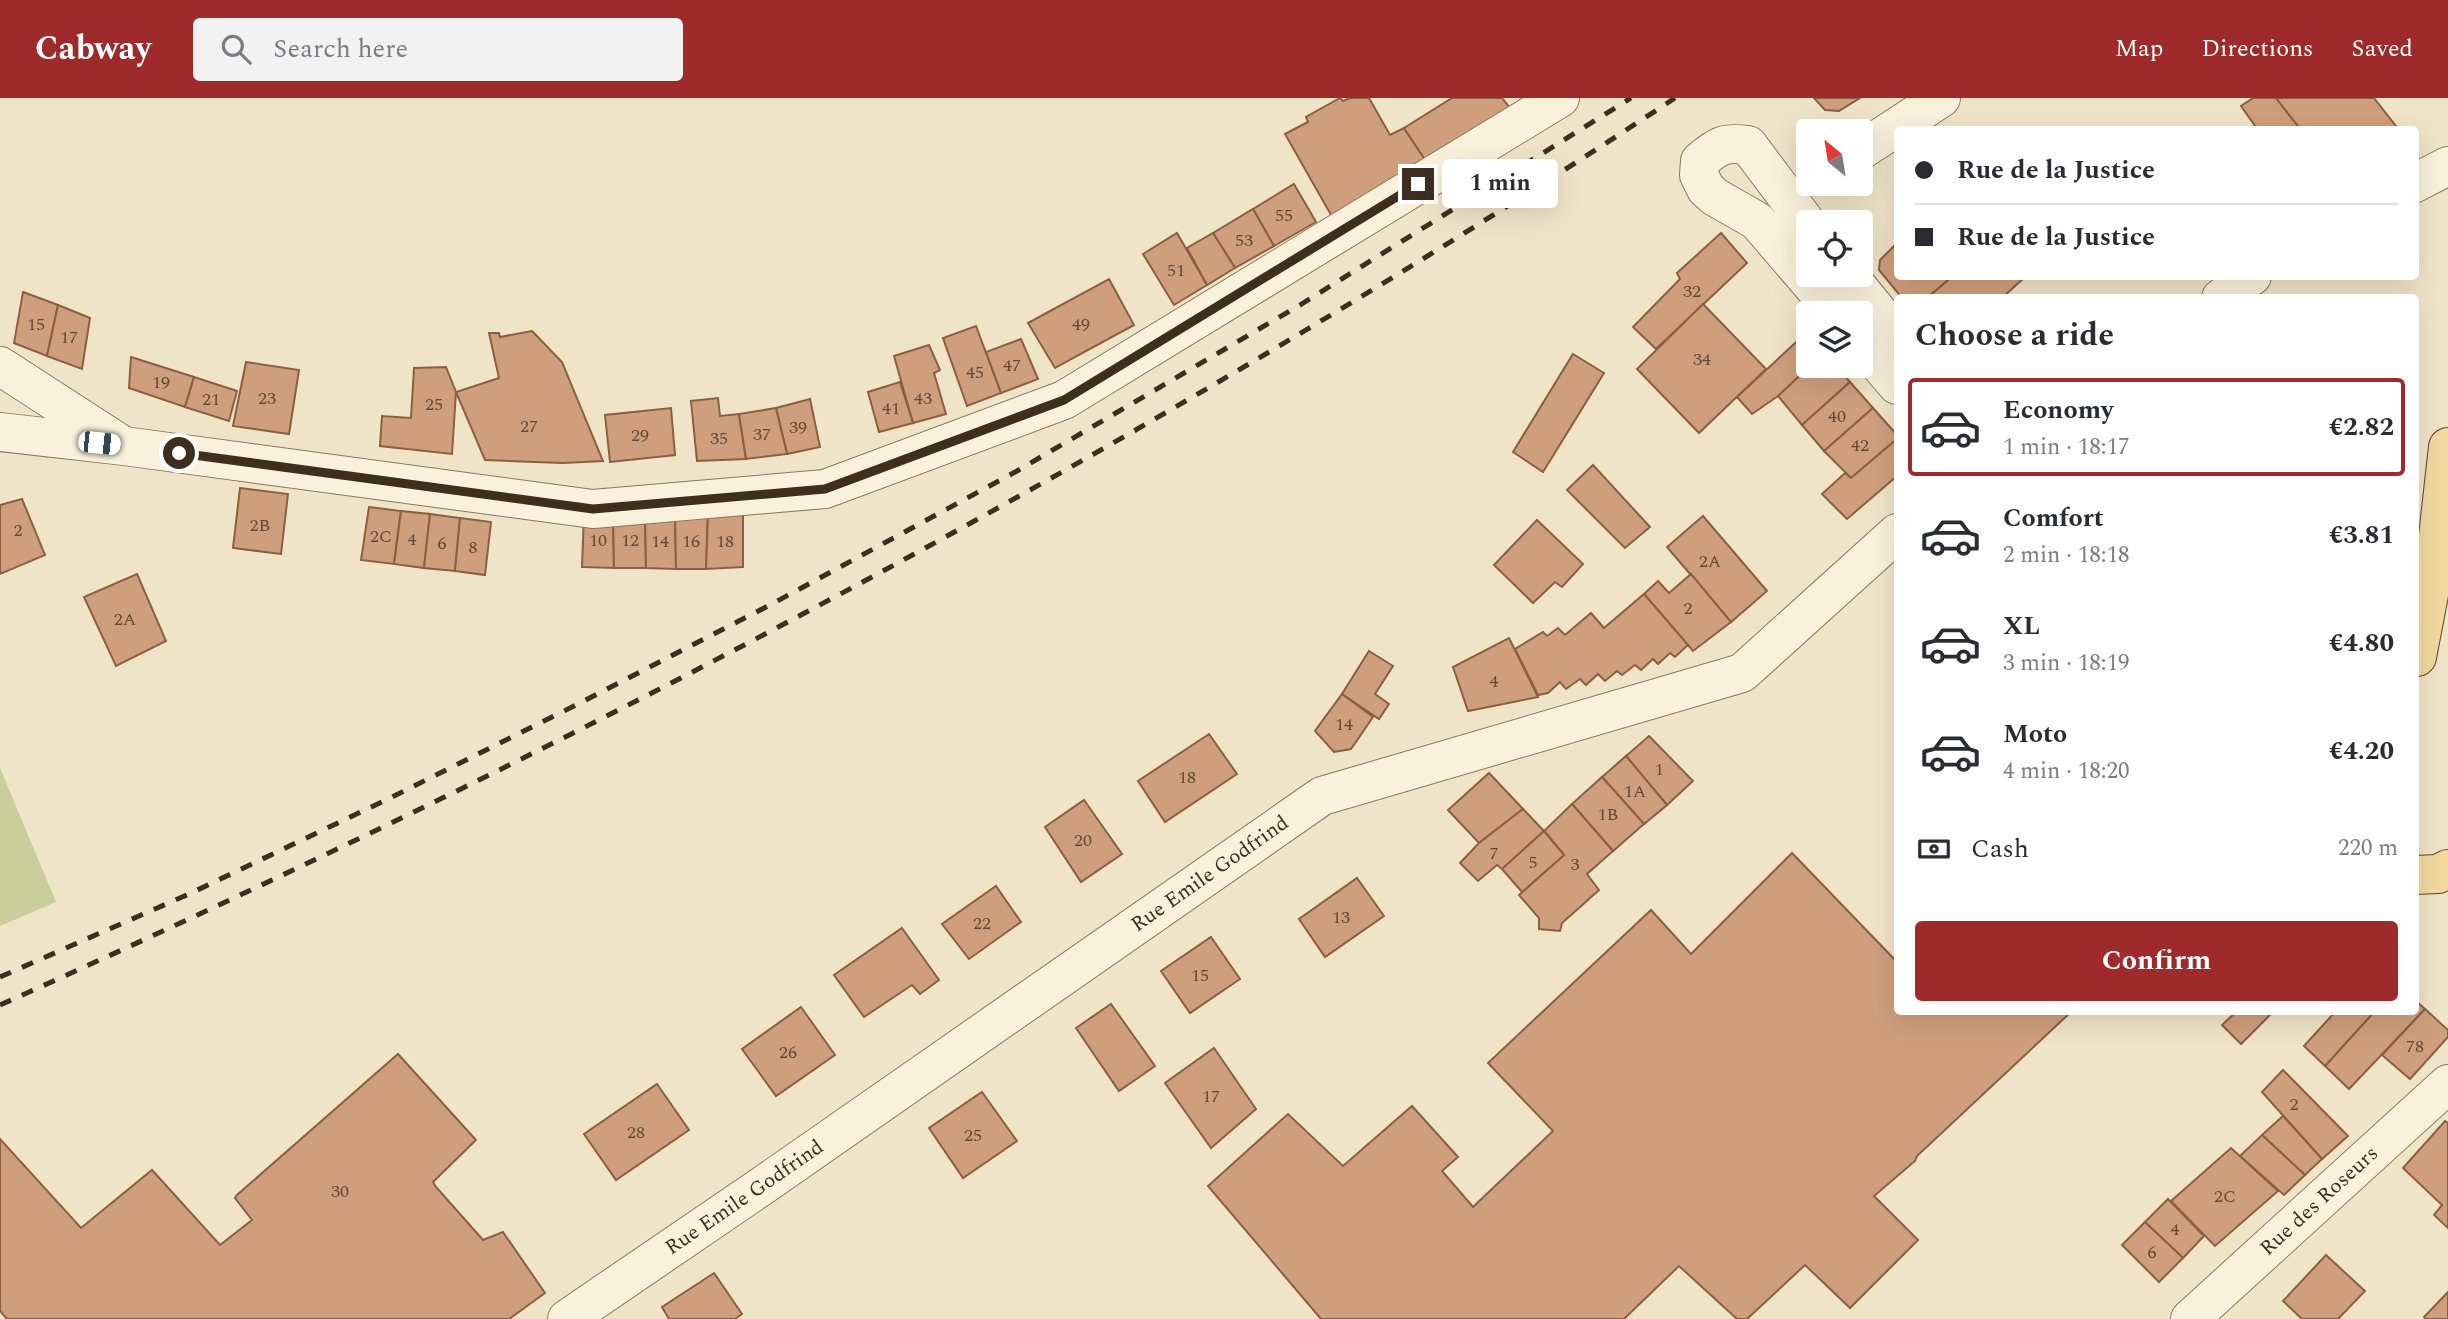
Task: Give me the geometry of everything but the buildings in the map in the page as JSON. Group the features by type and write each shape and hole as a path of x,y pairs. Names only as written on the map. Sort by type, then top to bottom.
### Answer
{"main road":[{"path":"2427,661 2448,447"},
{"path":"2419,876 2438,874 2448,869"}],"street":[{"path":"0,432 593,509 825,489 1064,400 1560,98"},
{"path":"1898,126 1941,98"},
{"path":"1873,142 1894,129"},
{"path":"1803,203 1748,145 1730,143 1717,147 1700,161 1699,175 1706,189 1757,221 1826,301"},
{"path":"2419,181 2448,166"},
{"path":"2227,294 2246,280"},
{"path":"1858,287 1894,331"},
{"path":"1873,357 1894,381"},
{"path":"0,366 124,446"},
{"name":"Rue Emile Godfrind","path":"567,1319 1322,796 1742,673 1894,536"},
{"name":"Rue des Roseurs","path":"2190,1319 2448,1084"}],"green space":[{"path":"0,768 56,902 0,926"}],"railway":[{"path":"0,977 189,894 386,800 770,605 1017,471 1300,305 1631,98"},
{"path":"0,1005 217,906 432,803 856,586 1271,351 1474,227 1675,98"}],"route":[{"path":"179,453 593,509 825,489 1064,400 1418,184"}]}
